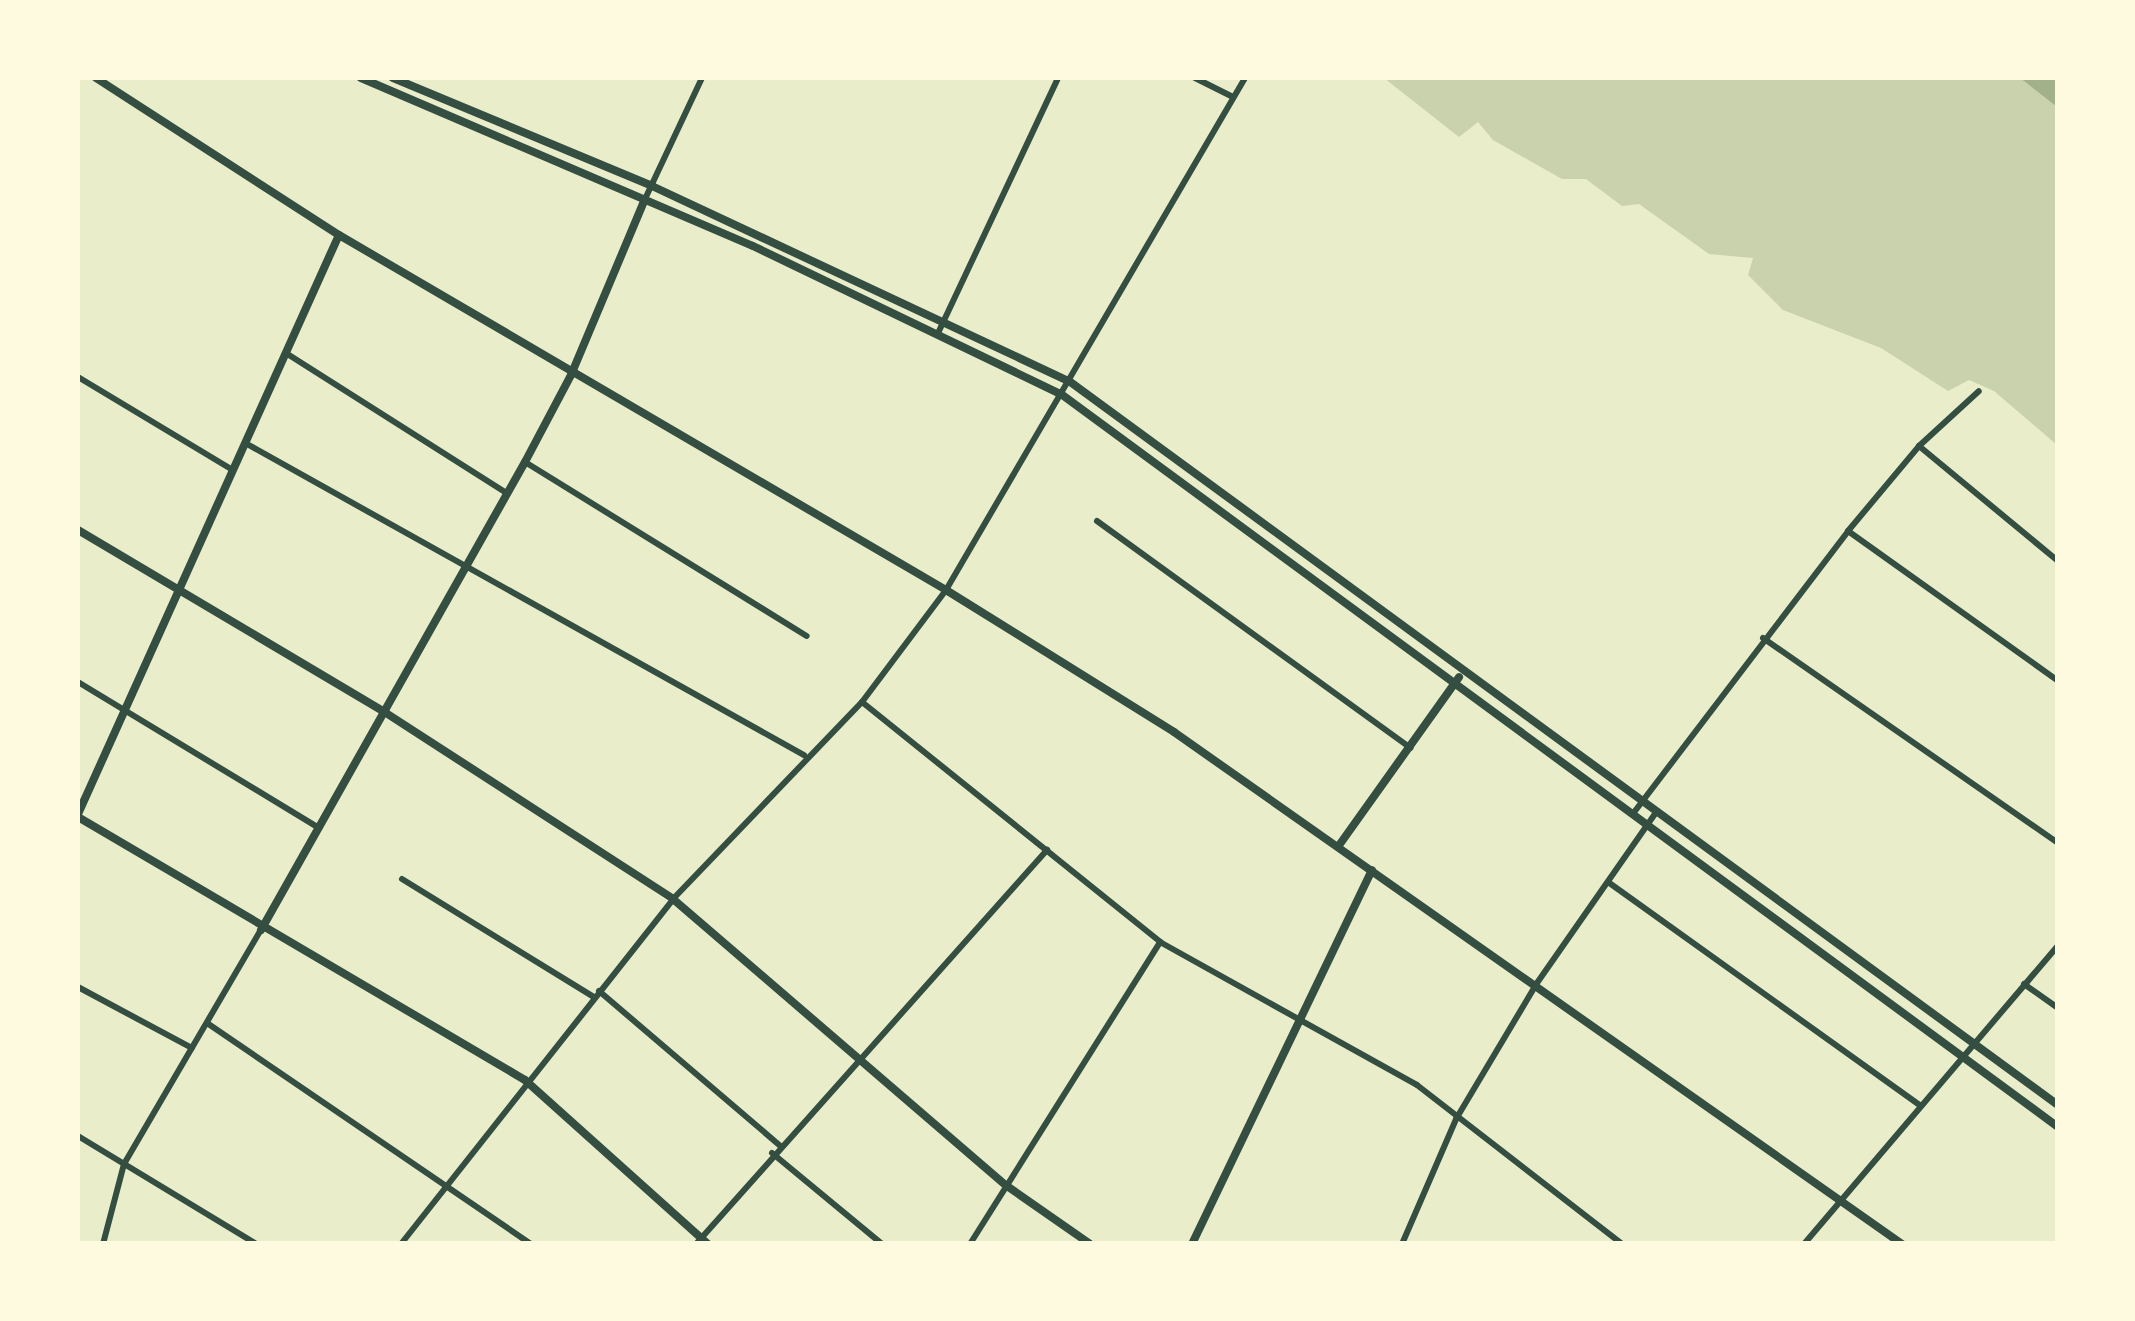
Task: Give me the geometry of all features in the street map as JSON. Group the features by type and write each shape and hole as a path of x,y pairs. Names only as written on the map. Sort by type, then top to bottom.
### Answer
{"street":[{"path":"96,78 339,235 571,375 946,590 1340,844 1902,1244"},
{"path":"361,78 646,198 938,331 1062,394 1635,811 2058,1127"},
{"path":"393,78 652,186 1070,381 1975,1041 2058,1106"},
{"path":"103,1244 124,1164 386,713 571,375 702,78"},
{"path":"938,331 1058,78"},
{"path":"1195,78 1233,97"},
{"path":"401,1244 525,1080 673,899 805,755 862,702 946,590 1245,78"},
{"path":"339,235 290,355 233,470 78,816 261,930 525,1080 702,1242 779,1145 1047,850"},
{"path":"290,355 508,494"},
{"path":"78,377 233,470"},
{"path":"1635,811 1848,531 1918,446 1979,391"},
{"path":"246,444 805,755"},
{"path":"1918,446 2058,561"},
{"path":"525,462 806,636"},
{"path":"1097,521 1411,748"},
{"path":"78,530 386,713 673,899 856,1061 1007,1186 1090,1244"},
{"path":"1848,531 2058,681"},
{"path":"1763,638 2058,843"},
{"path":"1340,844 1465,670"},
{"path":"78,682 318,828"},
{"path":"862,702 1160,942 1298,1023 1417,1085 1622,1244"},
{"path":"1402,1244 1456,1119 1537,983 1658,810"},
{"path":"1192,1244 1372,870"},
{"path":"402,879 596,994 779,1145"},
{"path":"1608,882 1920,1106"},
{"path":"970,1244 1160,942"},
{"path":"1804,1244 2058,946"},
{"path":"2024,984 2058,1008"},
{"path":"78,986 192,1048"},
{"path":"207,1024 447,1180 532,1244"},
{"path":"78,1136 256,1244"},
{"path":"772,1153 882,1244"}],"shaded area":[{"path":"1384,78 2020,78 2057,107 2057,445 1994,391 1969,380 1948,391 1881,348 1783,310 1748,275 1753,258 1709,254 1639,204 1622,206 1586,179 1562,179 1493,140 1478,122 1459,137"},
{"path":"2020,78 2057,78 2057,107"}]}
